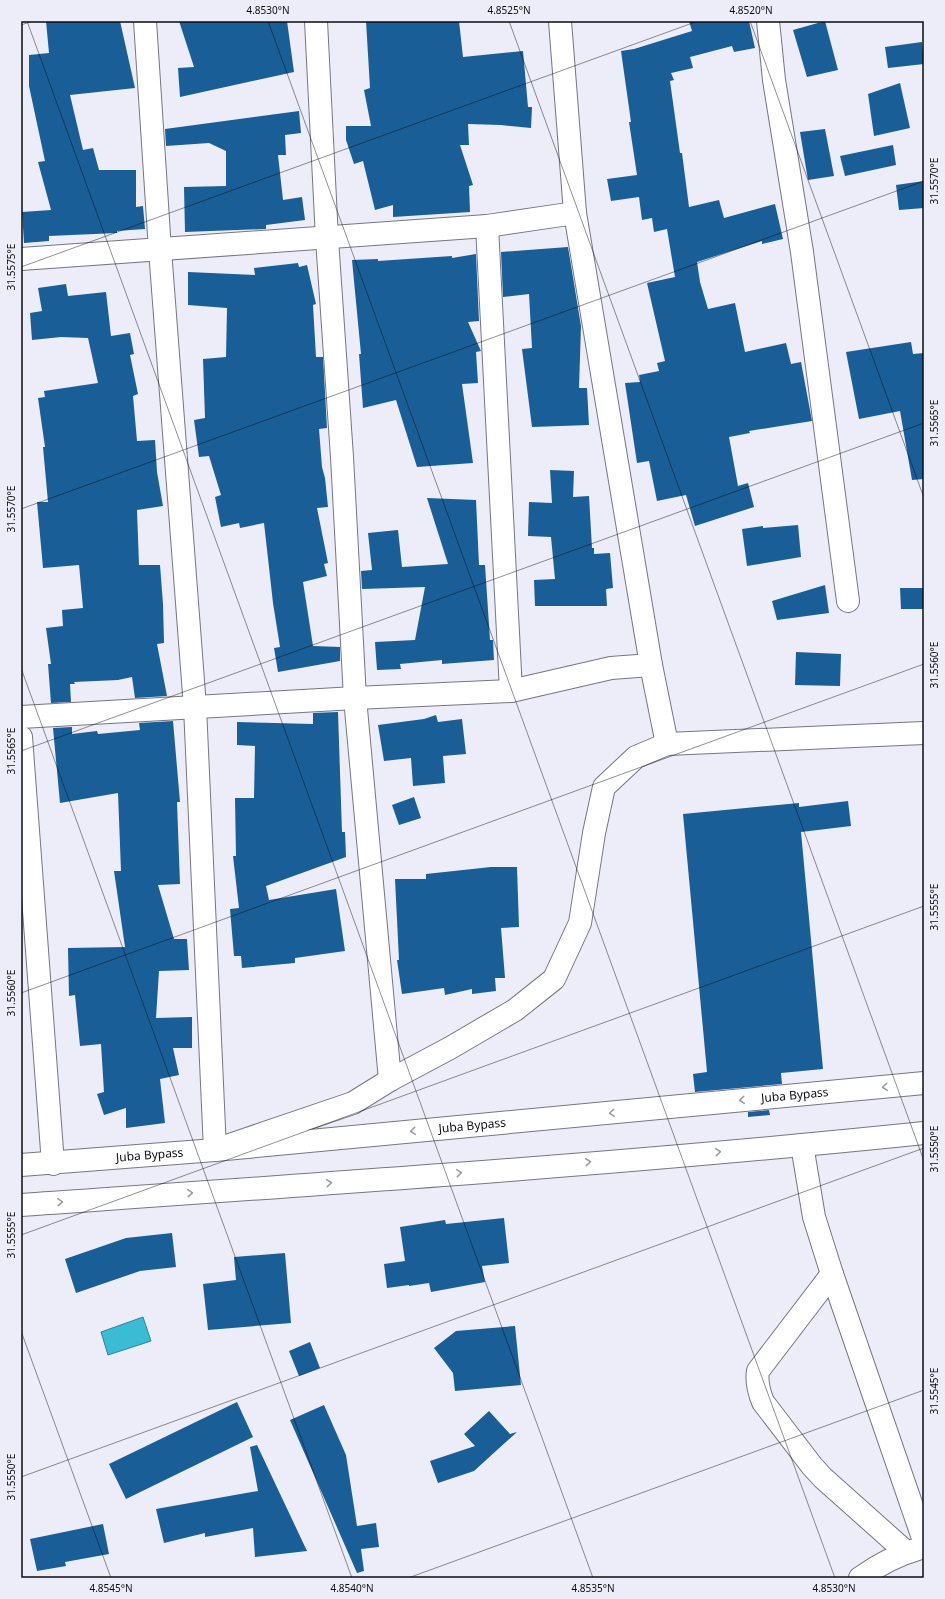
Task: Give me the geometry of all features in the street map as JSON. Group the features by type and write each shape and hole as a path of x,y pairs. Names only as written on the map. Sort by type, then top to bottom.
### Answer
{"street":[{"path":"145,21 160,250 195,707 215,1150 354,1103 390,1080 450,1048 515,1010 554,979 580,923 594,833 604,787 636,757 667,744 924,733"},
{"path":"316,21 327,239 342,457 355,698 390,1080"},
{"path":"560,21 576,213 651,665 667,744"},
{"path":"768,21 774,80 802,252 848,601"},
{"path":"21,259 327,239 487,226 576,213"},
{"path":"487,226 511,691"},
{"path":"21,717 355,698 511,691 611,668 651,665"},
{"path":"21,737 53,1164"},
{"name":"Juba Bypass","path":"21,1165 53,1164 215,1150 924,1084"},
{"path":"21,1205 290,1186 802,1145 924,1133"},
{"path":"802,1145 814,1217 832,1274 924,1541"},
{"path":"832,1274 758,1370 758,1391 763,1402 823,1478 915,1549 875,1567 860,1578"}],"water":[{"path":"143,1317 151,1341 108,1355 101,1332"}],"building":[{"path":"46,21 120,21 135,88 70,95 83,150 93,148 99,170 136,170 136,207 143,206 145,229 117,231 117,233 49,236 49,241 24,243 22,212 51,210 38,162 45,161 29,86 29,55 49,53"},
{"path":"179,21 287,21 294,72 180,97 178,68 194,67"},
{"path":"366,21 459,21 463,57 523,51 528,107 532,107 531,128 468,124 469,145 460,145 473,185 469,186 470,212 393,217 393,205 375,210 363,161 354,164 346,140 346,126 371,126 364,90 370,88"},
{"path":"689,21 749,21 755,48 734,52 732,46 690,57 693,68 671,73 674,80 670,81 689,207 719,200 724,218 775,204 783,239 762,244 762,241 697,262 700,282 708,309 735,303 745,352 786,343 791,364 801,362 812,421 749,431 750,433 729,437 738,486 748,483 754,507 695,526 686,495 657,501 649,461 637,463 625,383 640,382 639,375 659,371 657,363 665,361 647,283 675,277 667,229 654,232 652,218 642,220 639,197 611,201 607,179 637,175 621,51 634,49 692,31"},
{"path":"825,21 838,70 807,77 793,30"},
{"path":"922,42 924,64 888,68 885,47"},
{"path":"900,83 910,128 874,136 868,94"},
{"path":"299,111 301,133 285,135 286,155 278,155 283,200 302,197 305,220 266,225 266,229 185,232 184,187 226,186 226,151 209,143 166,146 165,129"},
{"path":"825,129 834,176 808,180 800,132"},
{"path":"893,145 896,165 845,176 840,156"},
{"path":"924,181 924,208 899,210 896,185"},
{"path":"568,247 581,326 579,388 587,388 589,425 532,427 522,349 532,348 529,294 503,297 501,252"},
{"path":"476,254 479,321 468,322 481,351 476,352 478,383 462,384 473,463 417,467 396,400 363,408 359,354 361,354 352,260 378,259 378,261 452,256 452,258"},
{"path":"298,263 299,267 307,265 316,304 313,305 316,357 323,357 327,428 319,429 322,467 325,478 328,507 317,508 328,563 324,564 327,576 303,582 313,646 340,647 340,661 278,672 274,648 280,647 273,603 264,523 240,528 239,523 221,527 215,497 221,495 209,456 199,457 194,420 205,418 203,359 226,357 227,308 188,305 188,272 255,275 254,268"},
{"path":"66,284 68,296 106,292 111,336 130,333 134,354 130,355 138,394 133,396 137,441 155,440 157,472 163,506 137,510 139,565 160,565 164,643 157,644 167,696 135,698 132,677 118,680 74,682 75,684 70,684 71,702 51,703 48,664 51,664 46,628 63,626 62,610 83,608 79,565 43,568 37,502 48,502 43,447 45,447 38,398 45,397 44,391 98,383 88,338 61,337 32,340 30,313 42,311 38,288"},
{"path":"911,342 913,354 924,353 924,479 912,480 900,411 859,419 846,352"},
{"path":"550,470 574,471 573,497 589,496 592,548 594,548 594,554 610,553 613,588 606,589 607,606 535,606 534,580 555,579 551,537 528,536 529,502 552,503"},
{"path":"427,498 476,500 479,565 485,565 490,640 493,640 494,660 442,664 442,660 400,664 401,669 377,670 375,642 415,640 425,587 362,589 361,571 372,570 368,533 398,530 402,567 448,564"},
{"path":"798,525 801,557 747,566 742,529 763,526 763,528"},
{"path":"825,585 829,613 777,620 772,601"},
{"path":"900,588 924,588 924,609 901,609"},
{"path":"796,652 841,654 840,686 795,685"},
{"path":"338,712 342,832 345,832 346,857 266,886 269,900 336,889 345,951 295,958 295,963 242,968 241,956 234,956 230,909 239,908 233,856 236,856 235,798 254,798 255,746 237,745 237,722 313,724 313,713"},
{"path":"436,715 438,722 462,719 466,754 443,756 445,783 413,786 411,758 384,761 378,725 424,719"},
{"path":"173,721 180,802 177,802 180,884 158,885 174,939 187,939 189,970 159,971 156,1018 192,1017 192,1048 173,1048 179,1075 160,1079 165,1123 126,1128 126,1108 104,1115 97,1094 104,1092 101,1044 80,1046 75,995 69,996 68,948 125,947 114,871 121,871 118,793 60,803 53,728 72,727 72,734 97,731 98,734 140,730 139,723"},
{"path":"414,797 421,818 399,825 392,805"},
{"path":"848,801 851,826 801,832 823,1069 781,1073 782,1084 695,1092 693,1074 707,1072 683,814 799,803 799,807"},
{"path":"491,867 517,867 519,927 501,928 505,978 495,978 496,991 472,994 472,989 445,995 444,988 402,994 397,960 399,960 395,879 426,879 426,874"},
{"path":"769,1110 770,1115 748,1117 748,1112"},
{"path":"504,1218 509,1263 482,1266 485,1282 431,1292 429,1283 387,1288 384,1264 405,1261 400,1227 445,1220 446,1224"},
{"path":"172,1233 176,1267 140,1271 76,1293 65,1259 126,1238"},
{"path":"285,1253 291,1323 208,1330 203,1284 236,1280 234,1257"},
{"path":"515,1326 521,1385 455,1391 453,1373 434,1348 456,1331"},
{"path":"310,1342 320,1368 299,1376 289,1351"},
{"path":"237,1402 253,1437 126,1499 109,1464"},
{"path":"324,1405 346,1455 357,1526 376,1523 379,1547 361,1549 364,1571 357,1573 290,1420"},
{"path":"489,1411 510,1434 517,1432 474,1471 438,1483 430,1461 475,1446 464,1434"},
{"path":"257,1445 307,1551 255,1557 253,1528 205,1537 205,1533 164,1543 156,1509 258,1491 250,1447"},
{"path":"103,1524 109,1554 65,1562 66,1566 37,1571 30,1539"}]}
